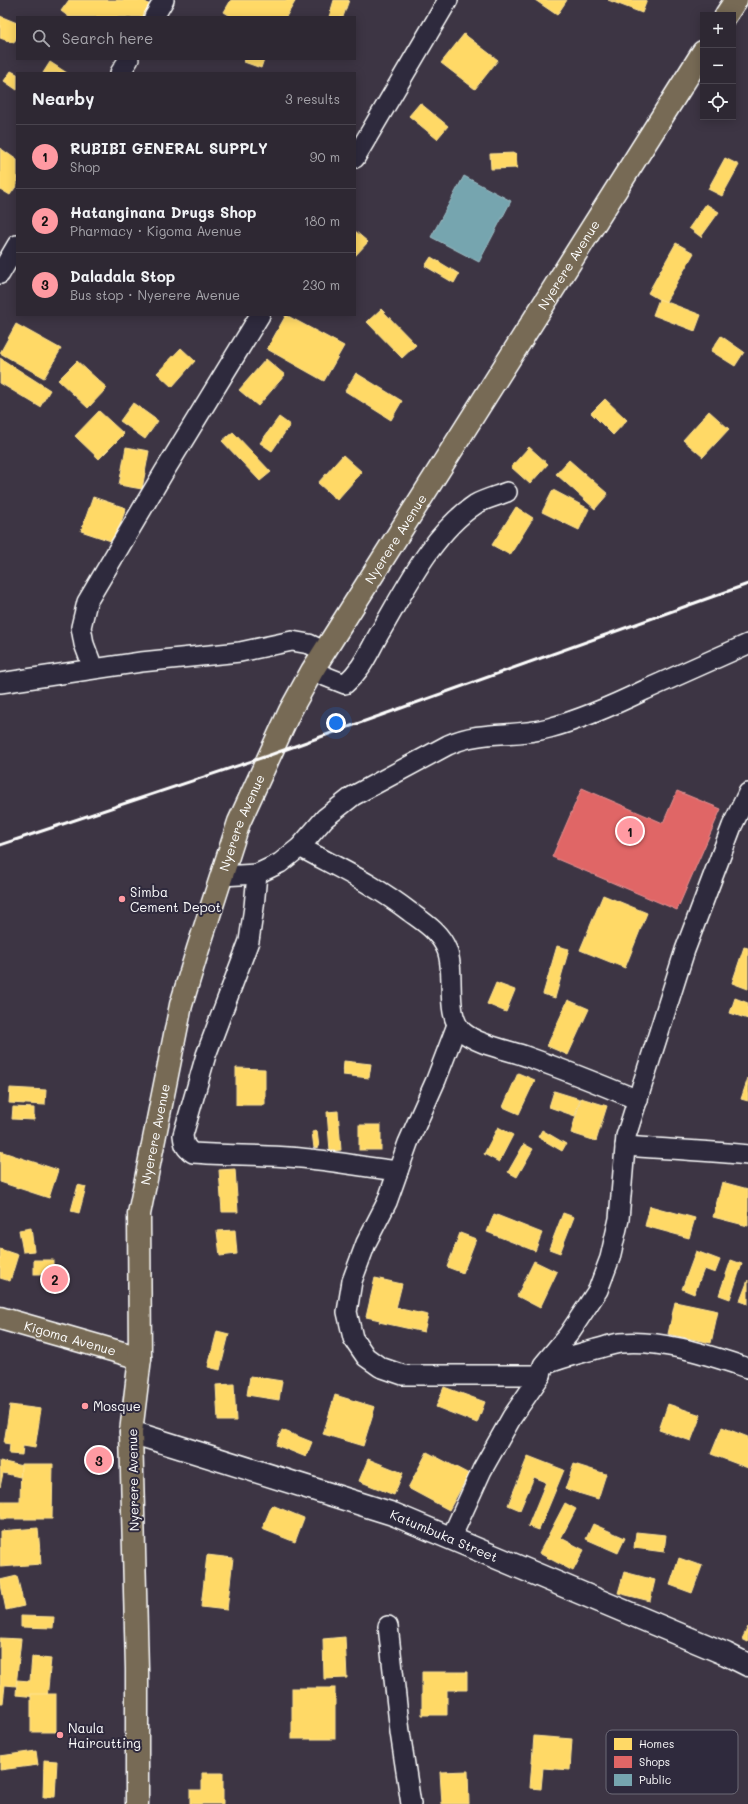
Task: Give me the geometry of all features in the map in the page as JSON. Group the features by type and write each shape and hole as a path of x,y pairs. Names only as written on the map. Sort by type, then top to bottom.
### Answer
{"main road":[{"path":"728,12 736,0"},
{"name":"Nyerere Avenue","path":"137,1804 137,1668 131,1432 140,1358 138,1214 181,1005 239,822 290,711 324,651 700,57"},
{"name":"Kigoma Avenue","path":"0,1318 140,1358"},
{"name":"Katumbuka Street","path":"131,1432 393,1514 726,1654 748,1665"}],"street":[{"path":"155,16 164,0"},
{"path":"356,156 448,0"},
{"path":"121,72 127,60"},
{"path":"0,274 16,247"},
{"path":"93,668 84,644 81,628 87,602 259,316"},
{"path":"312,671 345,684 354,676 361,668 420,564 452,523 477,504 507,492"},
{"path":"0,683 93,668 174,658 207,656 292,641 309,644 324,651"},
{"path":"222,876 257,874 280,863 300,847 325,818 353,796 448,744 464,738 479,735 522,734 548,729 586,717 748,644"},
{"path":"451,1538 482,1470 512,1417 542,1370 568,1335 598,1290 610,1258 619,1219 626,1136 685,950 732,826 748,793"},
{"path":"300,847 384,892 439,935 450,960 453,1011 457,1025 464,1033 480,1041 574,1073 638,1100"},
{"path":"257,874 249,941 206,1055 183,1135 184,1144 188,1150 194,1153 255,1154 311,1159 352,1166 398,1171"},
{"path":"457,1025 408,1143 387,1202 366,1244 352,1281 347,1312 353,1338 366,1357 380,1366 404,1375 494,1374 542,1370 568,1356 619,1343 636,1342 682,1349 748,1368"},
{"path":"625,1146 671,1150 706,1150 748,1155"},
{"path":"388,1626 400,1732 411,1804"}],"building: Homes":[{"path":"69,0 143,0 154,8 149,16 68,16 61,11"},
{"path":"231,0 296,0 287,16 230,16 224,12"},
{"path":"334,0 349,0 343,16 329,16"},
{"path":"535,0 567,0 557,15"},
{"path":"608,0 647,0 642,13"},
{"path":"0,16 16,23 16,38 14,43 0,38"},
{"path":"464,34 498,60 475,89 441,63"},
{"path":"245,60 264,60 261,68 244,62"},
{"path":"50,62 65,72 44,72"},
{"path":"11,71 16,74 16,89 4,81"},
{"path":"420,103 448,126 437,139 409,116"},
{"path":"0,148 16,159 16,186 10,195 0,189"},
{"path":"516,153 517,168 491,169 490,154"},
{"path":"725,158 739,165 722,196 708,189"},
{"path":"706,204 719,212 701,237 689,228"},
{"path":"356,232 368,242 356,255"},
{"path":"676,243 694,253 665,303 648,293"},
{"path":"431,257 459,274 454,283 425,266"},
{"path":"659,299 701,315 695,331 653,315"},
{"path":"381,309 416,345 402,358 367,322"},
{"path":"285,316 344,346 324,381 267,349"},
{"path":"16,324 61,349 44,378 0,353"},
{"path":"721,336 744,352 735,366 711,351"},
{"path":"181,348 195,361 172,387 157,373"},
{"path":"0,358 50,390 40,407 0,383"},
{"path":"266,359 285,375 258,406 239,390"},
{"path":"77,361 107,388 88,408 58,380"},
{"path":"356,373 402,401 391,420 345,391"},
{"path":"605,399 627,420 613,435 591,413"},
{"path":"133,403 158,421 145,439 120,421"},
{"path":"99,411 124,434 99,459 75,436"},
{"path":"709,411 729,429 703,457 683,440"},
{"path":"279,417 290,425 272,451 260,443"},
{"path":"233,432 271,472 260,481 222,441"},
{"path":"126,447 149,451 142,489 119,485"},
{"path":"529,447 548,464 530,484 511,467"},
{"path":"343,455 362,472 337,500 318,483"},
{"path":"569,460 608,494 595,509 556,474"},
{"path":"553,490 589,509 579,530 542,512"},
{"path":"93,497 126,508 114,542 81,531"},
{"path":"516,507 533,518 510,555 492,545"},
{"path":"603,895 647,913 625,968 580,950"},
{"path":"557,946 569,949 555,998 543,994"},
{"path":"744,947 748,948 748,989 732,983"},
{"path":"496,983 515,990 506,1012 487,1004"},
{"path":"735,998 748,1003 748,1019 730,1013"},
{"path":"568,1000 589,1009 568,1055 547,1046"},
{"path":"344,1061 371,1064 369,1078 343,1075"},
{"path":"236,1068 265,1069 265,1105 236,1105"},
{"path":"518,1073 535,1080 519,1114 503,1107"},
{"path":"748,1078 748,1101 741,1099"},
{"path":"10,1088 46,1090 45,1105 9,1103"},
{"path":"554,1091 580,1099 575,1116 549,1107"},
{"path":"581,1098 607,1106 596,1141 571,1133"},
{"path":"13,1107 34,1108 34,1120 12,1119"},
{"path":"338,1111 341,1150 330,1151 327,1112"},
{"path":"359,1125 381,1125 381,1150 359,1150"},
{"path":"498,1127 513,1135 499,1162 484,1154"},
{"path":"542,1130 566,1144 562,1151 538,1137"},
{"path":"317,1131 319,1147 314,1148 312,1132"},
{"path":"524,1144 533,1149 517,1177 508,1172"},
{"path":"0,1151 58,1170 49,1198 0,1182"},
{"path":"235,1169 238,1212 222,1212 219,1170"},
{"path":"722,1182 748,1189 748,1226 713,1217"},
{"path":"78,1185 86,1187 79,1213 71,1211"},
{"path":"650,1206 695,1218 689,1238 645,1226"},
{"path":"563,1213 574,1217 560,1253 549,1249"},
{"path":"494,1214 542,1233 535,1251 487,1232"},
{"path":"31,1228 34,1251 23,1252 19,1230"},
{"path":"235,1230 237,1254 220,1256 217,1231"},
{"path":"460,1233 476,1239 463,1273 447,1267"},
{"path":"0,1249 18,1255 10,1281 0,1278"},
{"path":"696,1251 720,1260 715,1273 704,1269 694,1294 682,1289"},
{"path":"34,1260 53,1260 53,1274 34,1274"},
{"path":"731,1260 742,1264 730,1299 719,1295"},
{"path":"534,1261 557,1272 540,1308 517,1296"},
{"path":"375,1278 402,1284 396,1308 428,1315 424,1332 379,1322 380,1320 366,1317"},
{"path":"748,1280 748,1304 740,1301"},
{"path":"675,1302 718,1311 711,1343 668,1334"},
{"path":"217,1331 229,1334 220,1370 208,1367"},
{"path":"250,1376 282,1381 279,1400 247,1395"},
{"path":"234,1384 236,1421 218,1421 216,1385"},
{"path":"444,1387 485,1402 477,1423 436,1407"},
{"path":"335,1395 375,1407 363,1446 323,1434"},
{"path":"668,1404 701,1415 691,1441 659,1430"},
{"path":"10,1405 41,1409 35,1448 23,1446 22,1455 9,1454 10,1444 4,1443"},
{"path":"722,1427 748,1437 748,1468 711,1454"},
{"path":"282,1430 312,1442 306,1457 276,1445"},
{"path":"427,1452 469,1474 449,1510 408,1488"},
{"path":"528,1456 564,1470 539,1530 528,1526 546,1482 534,1477 520,1510 508,1505"},
{"path":"368,1459 403,1473 394,1495 359,1481"},
{"path":"0,1461 22,1466 20,1477 3,1473 0,1487"},
{"path":"21,1464 53,1464 52,1519 0,1519 0,1501 20,1501"},
{"path":"574,1464 606,1474 598,1499 565,1489"},
{"path":"565,1503 576,1509 561,1538 584,1550 573,1571 539,1553"},
{"path":"272,1505 304,1518 295,1542 262,1529"},
{"path":"593,1524 625,1538 618,1553 586,1539"},
{"path":"38,1528 41,1564 0,1567 0,1531"},
{"path":"636,1532 666,1535 664,1552 634,1548"},
{"path":"207,1555 233,1558 227,1610 201,1607"},
{"path":"679,1558 702,1566 692,1593 670,1585"},
{"path":"624,1572 655,1580 650,1601 618,1593"},
{"path":"17,1576 24,1606 6,1610 0,1580"},
{"path":"21,1616 54,1617 53,1628 21,1627"},
{"path":"748,1627 748,1642 742,1639"},
{"path":"345,1637 347,1678 324,1679 323,1639"},
{"path":"0,1638 21,1639 16,1686 5,1685 3,1703 0,1703"},
{"path":"32,1657 51,1659 47,1698 16,1695 17,1680 30,1681"},
{"path":"422,1672 467,1672 467,1690 447,1690 447,1715 422,1715"},
{"path":"292,1688 335,1688 335,1739 292,1739"},
{"path":"31,1694 56,1694 56,1732 31,1732"},
{"path":"534,1736 572,1739 570,1770 543,1768 541,1789 530,1788"},
{"path":"36,1751 38,1765 0,1770 0,1756"},
{"path":"44,1760 57,1761 55,1797 43,1797"},
{"path":"468,1771 469,1804 442,1804 440,1772"},
{"path":"202,1773 223,1773 223,1804 190,1804 190,1790 202,1790"}],"building: Shops":[{"path":"582,788 663,823 677,791 721,809 677,910 552,857"}],"building: Public":[{"path":"464,176 511,201 479,262 431,237"}],"railway":[{"path":"0,845 270,755 748,584"}],"place":[{"name":"RUBIBI GENERAL SUPPLY","path":"630,831"},
{"name":"Simba Cement Depot","path":"122,899"},
{"name":"Hatanginana Drugs Shop","path":"55,1279"},
{"name":"Mosque","path":"85,1406"},
{"name":"Daladala Stop","path":"99,1460"},
{"name":"Naula Haircutting","path":"60,1735"}]}
